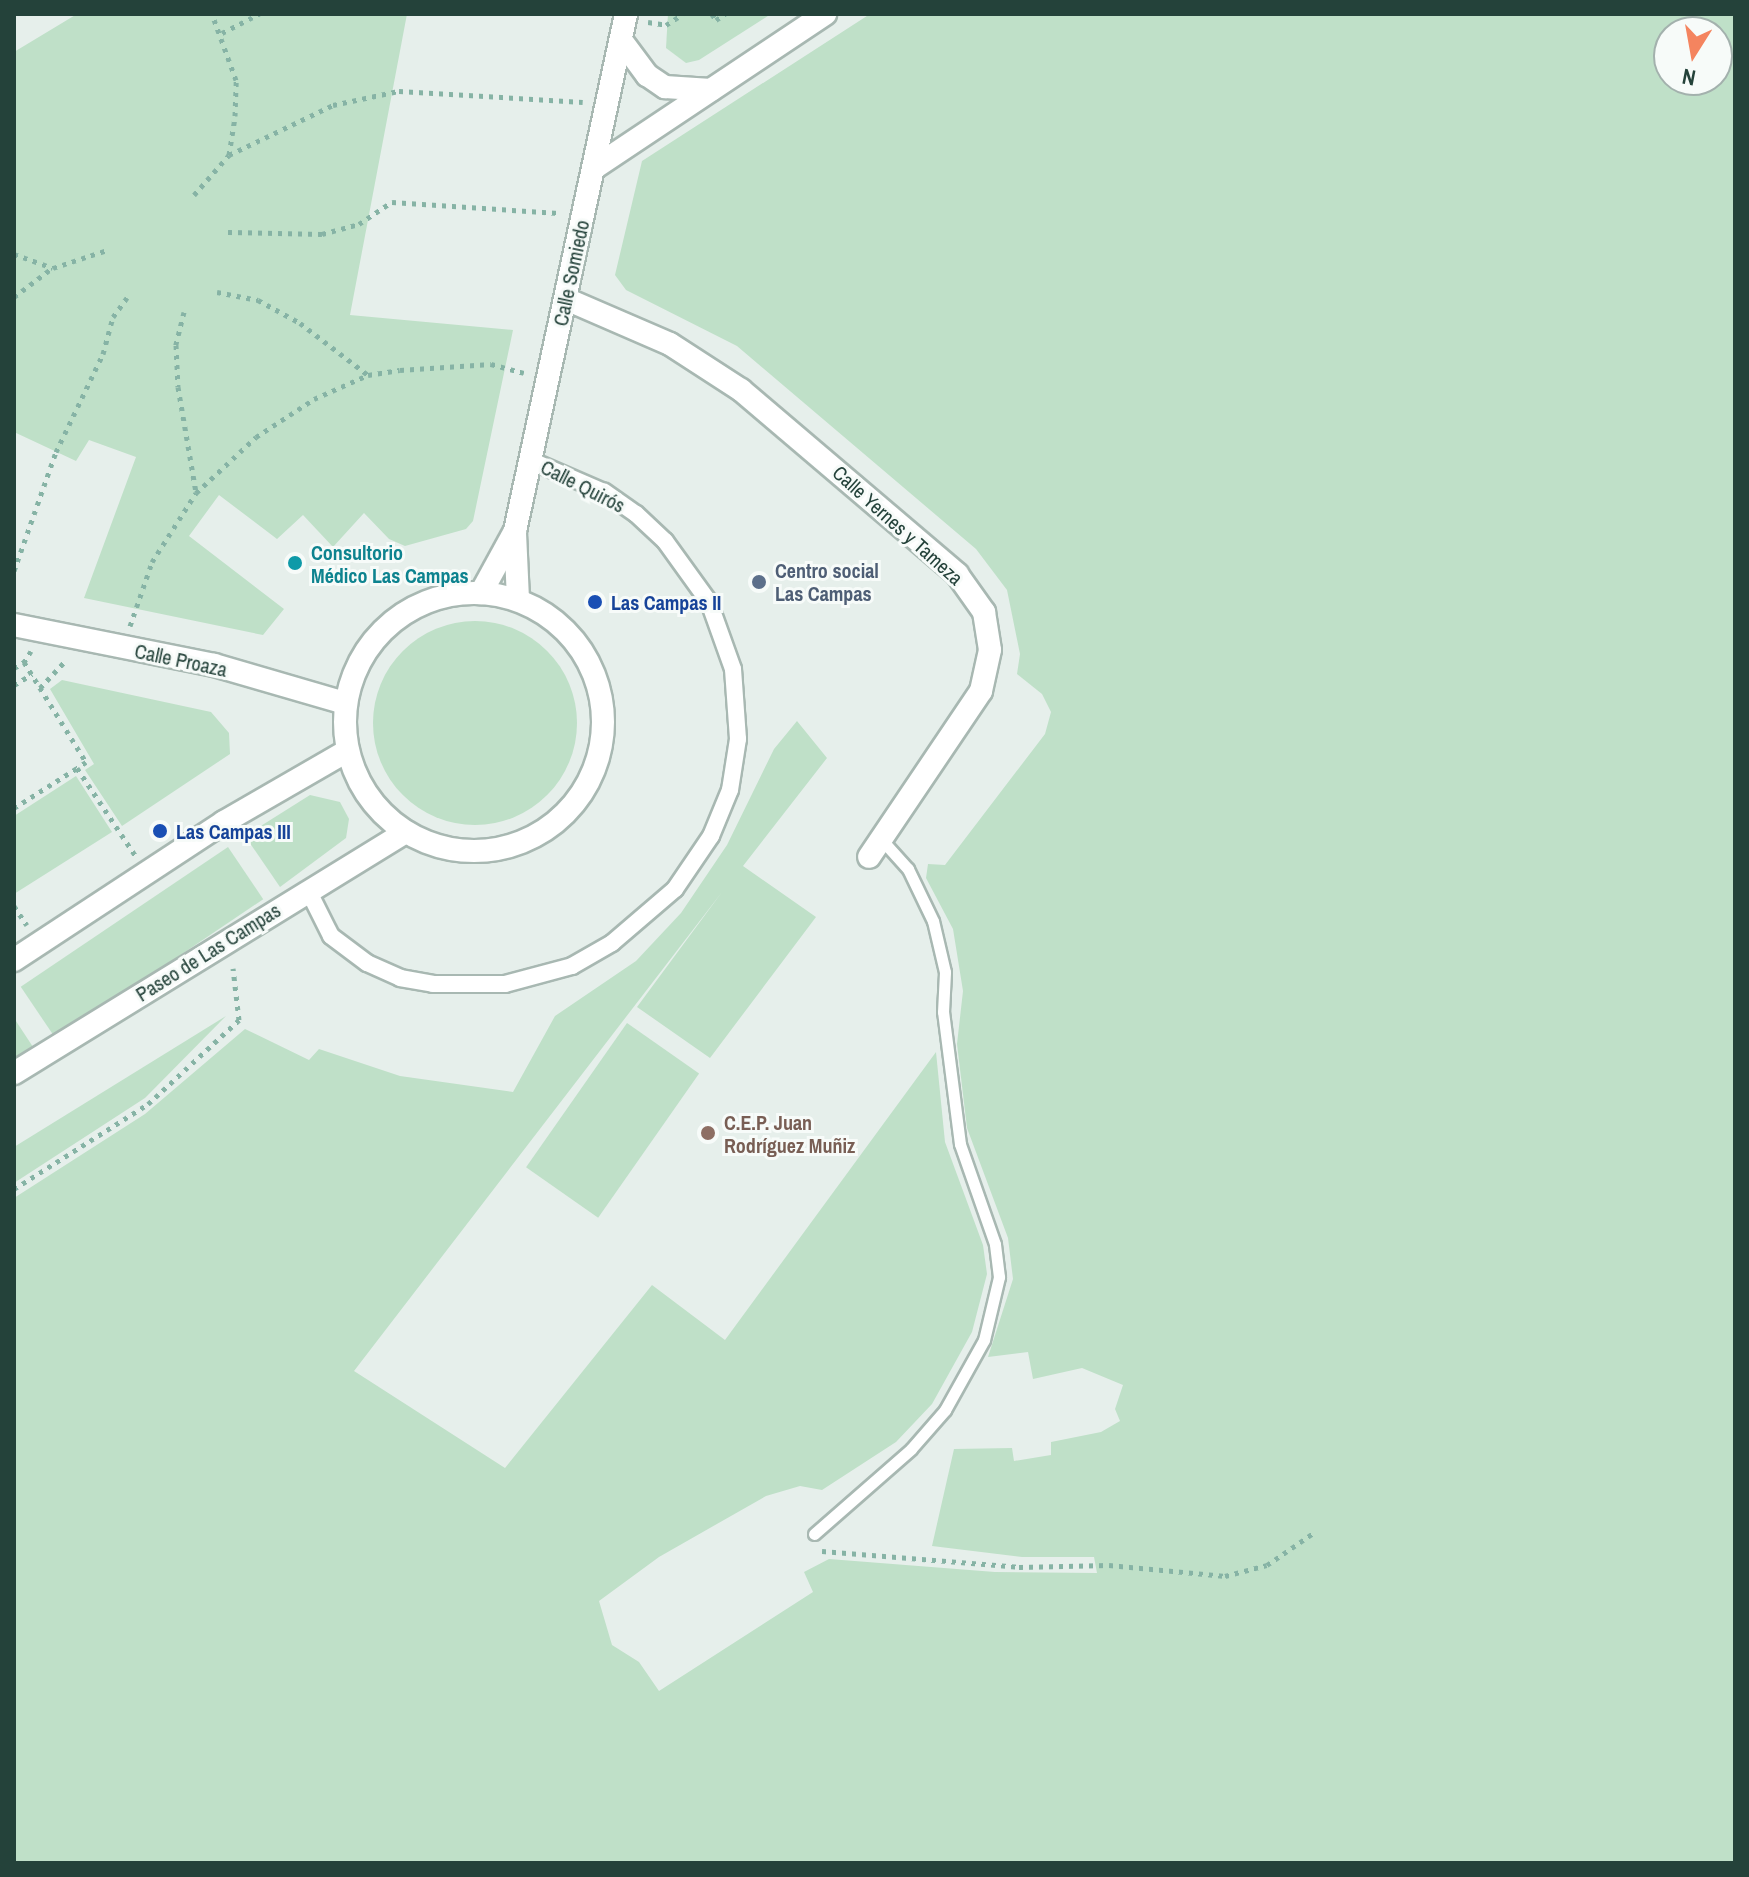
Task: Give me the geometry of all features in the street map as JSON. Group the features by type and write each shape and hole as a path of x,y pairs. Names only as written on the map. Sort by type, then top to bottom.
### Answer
{"street":[{"path":"594,168 825,14"},
{"path":"624,24 647,75 665,87 711,90"},
{"name":"Calle Somiedo","path":"481,593 515,531 624,24"},
{"name":"Calle Yernes y Tameza","path":"566,299 670,344 741,390 957,574 984,612 990,650 981,691 875,848"},
{"name":"Calle Quirós","path":"308,890 331,936 367,963 400,978 433,984 505,984 572,966 622,936 675,889 711,836 730,790 738,739 733,669 709,602 665,541 636,514 604,492 532,461"},
{"name":"Calle Somiedo","path":"515,531 518,599"},
{"path":"481,593 518,599 555,622 575,641 596,680 604,720 601,752 591,778 555,824 501,850 444,848 404,833 365,794 347,751 345,703 369,646 400,614 445,596 481,593"},
{"name":"Calle Proaza","path":"14,625 214,665 345,703"},
{"path":"14,960 146,871 347,751"},
{"name":"Paseo de Las Campas","path":"14,1073 404,833"}],"lane":[{"path":"814,1534 911,1449 945,1410 984,1340 999,1277 995,1244 960,1144 943,1012 945,972 933,921 908,869 875,848"}],"path":[{"path":"212,14 222,33 236,80 229,155"},
{"path":"222,33 259,14"},
{"path":"624,24 666,25 683,14"},
{"path":"712,14 716,20 725,14"},
{"path":"194,195 229,155 333,105 399,91 607,104"},
{"path":"228,232 322,234 359,224 392,202 584,214"},
{"path":"14,297 53,268 107,250"},
{"path":"14,254 53,268"},
{"path":"217,292 258,300 300,323 368,375"},
{"path":"14,571 56,452 127,298"},
{"path":"184,312 176,345 178,387 196,493"},
{"path":"125,649 152,562 196,493 256,437 314,399 368,375 491,364 548,379"},
{"path":"14,668 24,662 46,632"},
{"path":"40,688 65,666 71,637"},
{"path":"14,808 86,762 24,662"},
{"path":"14,685 32,674"},
{"path":"77,768 146,871"},
{"path":"14,1189 148,1104 239,1020 229,939"},
{"path":"814,1534 822,1552 1019,1567 1109,1565 1225,1576 1267,1565 1312,1534"}],"green space":[{"path":"77,14 407,14 350,315 513,330 473,521 466,529 405,546 389,539 364,513 333,547 303,515 277,539 219,495 189,536 284,609 263,635 84,598 136,457 89,440 76,461 14,432 14,52"},
{"path":"668,14 771,14 699,60 686,63 666,48"},
{"path":"870,14 1735,14 1735,1863 14,1863 14,1198 145,1114 245,1029 309,1060 319,1049 400,1076 513,1092 555,1016 636,961 681,913 727,845 774,749 797,721 827,758 743,866 816,917 710,1058 637,1007 722,892 354,1371 505,1468 652,1285 725,1340 936,1052 945,1142 983,1245 987,1274 972,1332 932,1404 896,1442 822,1490 800,1486 766,1496 659,1557 599,1601 612,1645 639,1662 659,1691 813,1592 804,1572 829,1559 995,1572 1097,1573 1094,1557 1022,1557 932,1546 954,1449 1012,1448 1014,1461 1051,1455 1051,1442 1101,1432 1120,1421 1115,1409 1123,1385 1082,1368 1033,1379 1028,1352 988,1357 1013,1279 1008,1238 967,1128 957,1044 963,991 953,929 926,878 928,864 945,865 1045,734 1051,712 1042,694 1017,674 1020,654 1007,590 976,549 737,346 626,290 615,275 642,161"},
{"path":"475,621 514,629 532,638 547,651 560,666 569,684 577,723 569,762 560,780 547,795 532,808 514,817 475,825 436,817 418,808 403,795 390,780 381,762 373,723 381,684 390,666 403,651 418,638 436,629"},
{"path":"62,680 211,712 229,733 230,754 122,826 85,770 94,764 50,689"},
{"path":"76,776 112,832 14,894 14,816"},
{"path":"310,795 340,802 349,819 346,838 280,887 245,836"},
{"path":"228,847 263,899 56,1039 21,987"},
{"path":"226,1016 145,1098 14,1183 14,1147"},
{"path":"14,1018 33,1047 14,1059"},
{"path":"627,1023 699,1073 598,1218 526,1167"}],"place":[{"name":"Consultorio Médico Las Campas","path":"295,563"},
{"name":"Centro social Las Campas","path":"759,582"},
{"name":"Las Campas II","path":"595,602"},
{"name":"Las Campas III","path":"160,831"},
{"name":"C.E.P. Juan Rodríguez Muñiz","path":"708,1133"}]}
